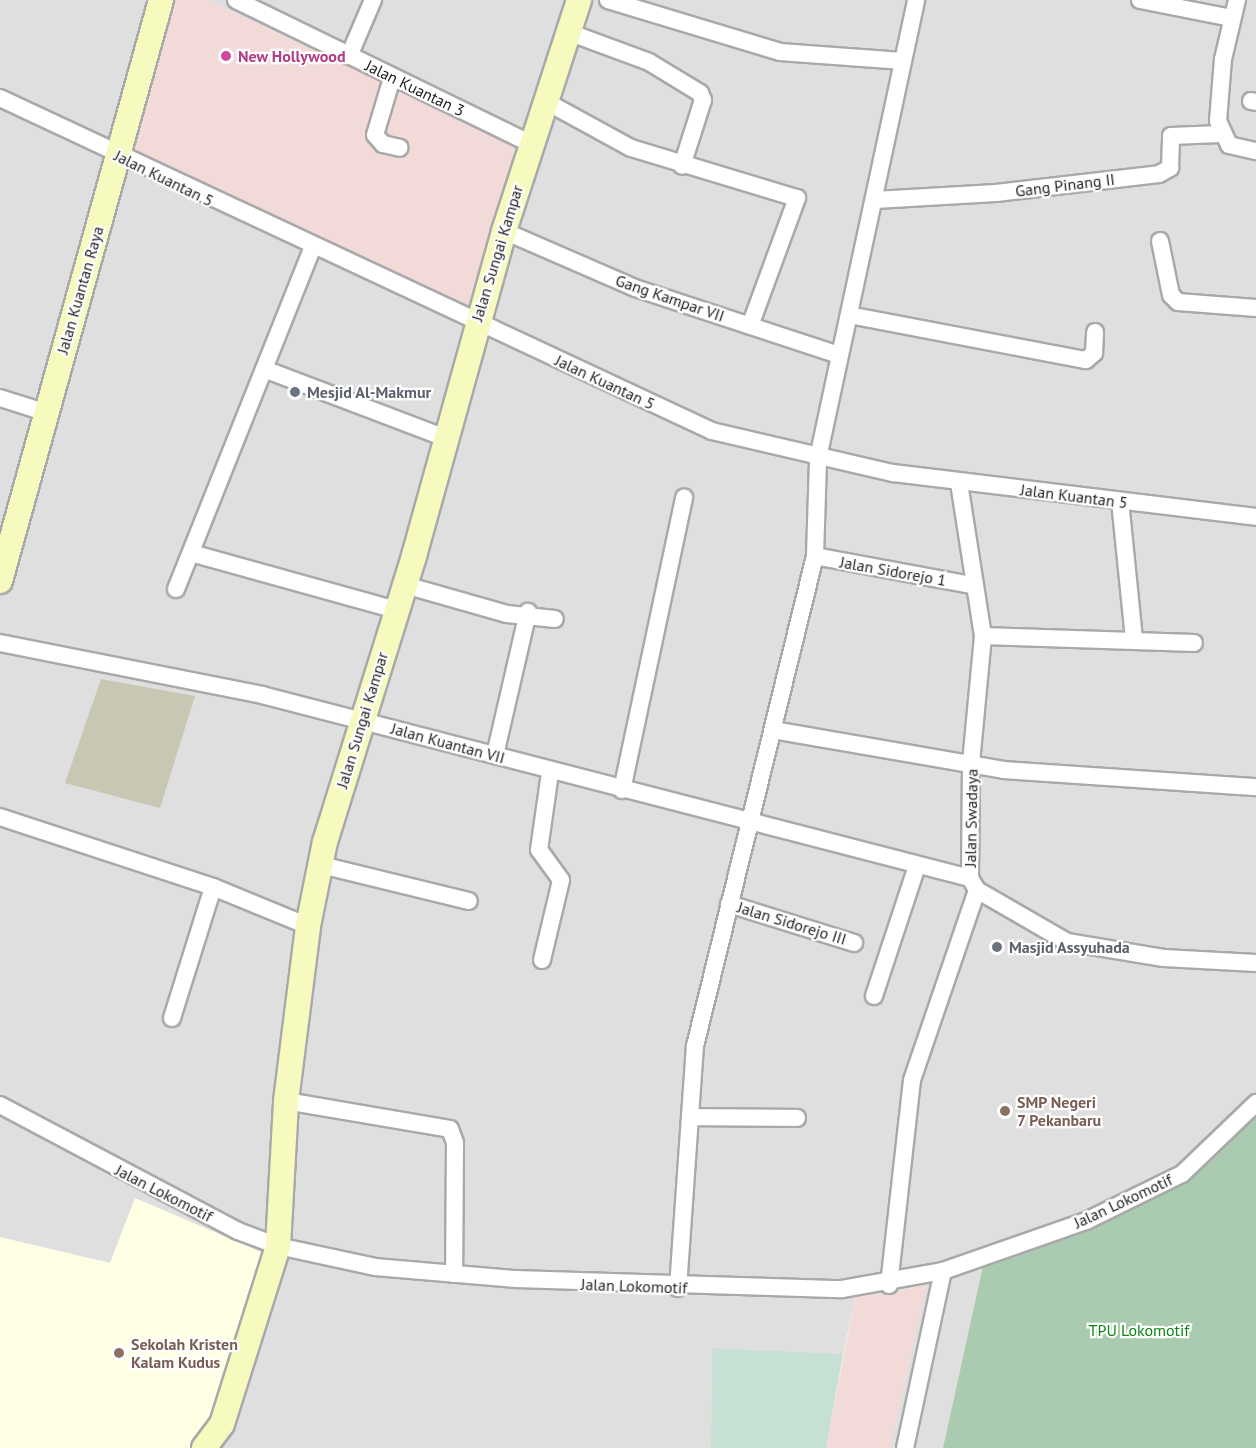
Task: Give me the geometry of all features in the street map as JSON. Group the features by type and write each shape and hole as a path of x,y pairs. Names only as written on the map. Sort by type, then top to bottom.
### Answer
{"street":[{"name":"Jalan Kuantan Raya","path":"0,581 44,412 119,158 160,0"},
{"name":"Jalan Kuantan 3","path":"236,0 531,144"},
{"path":"349,56 373,0"},
{"name":"Jalan Sungai Kampar","path":"204,1448 222,1424 278,1246 286,1101 308,926 321,864 359,720 405,585 476,323 531,144 579,0"},
{"path":"608,0 780,52 903,60"},
{"path":"678,1288 695,1046 729,904 752,822 815,556 818,458 916,0"},
{"path":"1140,0 1232,18"},
{"path":"1237,0 1223,59 1220,134 1229,145 1256,151"},
{"path":"568,32 649,62 700,93 703,100 682,166"},
{"path":"392,78 375,135 383,144 400,148"},
{"name":"Jalan Kuantan 5","path":"0,98 74,128 119,158 706,428 818,458 959,483 1256,517"},
{"path":"545,101 631,148 682,166 797,198 750,326"},
{"name":"Gang Pinang II","path":"875,200 996,193 1159,174 1170,168 1171,136 1220,134"},
{"name":"Gang Kampar VII","path":"504,231 635,288 839,355"},
{"path":"1160,241 1171,295 1178,302 1256,308"},
{"path":"176,589 313,247"},
{"path":"849,315 1086,360 1094,353 1095,333"},
{"path":"264,369 446,438"},
{"path":"0,398 44,412"},
{"name":"Jalan Swadaya","path":"889,1285 912,1080 974,884 971,763 983,636 972,585 959,483"},
{"path":"622,790 684,498"},
{"path":"1120,501 1134,639"},
{"path":"191,553 396,610"},
{"name":"Jalan Sidorejo 1","path":"815,556 972,585"},
{"path":"405,585 507,614 528,612 555,619"},
{"path":"495,755 528,612"},
{"path":"983,636 1134,639 1194,643"},
{"name":"Jalan Kuantan VII","path":"0,643 359,720 495,755 550,773 752,822 916,866 974,884 1067,942 1164,958 1256,963"},
{"path":"773,730 1004,770 1256,787"},
{"path":"542,960 561,880 539,850 550,773"},
{"path":"0,817 213,887 308,926"},
{"path":"321,864 469,901"},
{"path":"874,996 916,866"},
{"path":"172,1018 213,887"},
{"name":"Jalan Sidorejo III","path":"729,904 855,943"},
{"path":"286,1101 450,1129 455,1143 454,1274"},
{"name":"Jalan Lokomotif","path":"0,1105 238,1231 278,1246 375,1267 678,1288 889,1285 943,1271 1086,1221 1182,1174 1256,1103"},
{"path":"690,1117 797,1118"},
{"path":"905,1448 943,1271"}],"shaded area":[{"path":"0,0 169,0 521,146 207,0 1256,0 1256,1113 1195,1172 983,1266 943,1448 890,1448 926,1283 893,1294 856,1293 843,1354 712,1348 711,1448 212,1448 110,1263 0,1239"},
{"path":"169,0 207,0 522,146 469,310 131,155"},
{"path":"101,679 195,696 160,808 65,783"},
{"name":"Sekolah Kristen Kalam Kudus","path":"135,1198 261,1252 264,1271 211,1435 196,1448 0,1448 0,1237 110,1263"},
{"path":"927,1283 890,1448 826,1448 856,1293 893,1294"},
{"path":"712,1348 843,1354 826,1448 711,1448"}],"green space":[{"name":"TPU Lokomotif","path":"1256,1113 1256,1448 943,1448 983,1266 1195,1172"}],"place":[{"name":"New Hollywood","path":"226,56"},
{"name":"Mesjid Al-Makmur","path":"295,392"},
{"name":"Masjid Assyuhada","path":"997,947"},
{"name":"SMP Negeri 7 Pekanbaru","path":"1005,1111"},
{"name":"Sekolah Kristen Kalam Kudus","path":"119,1353"}]}
